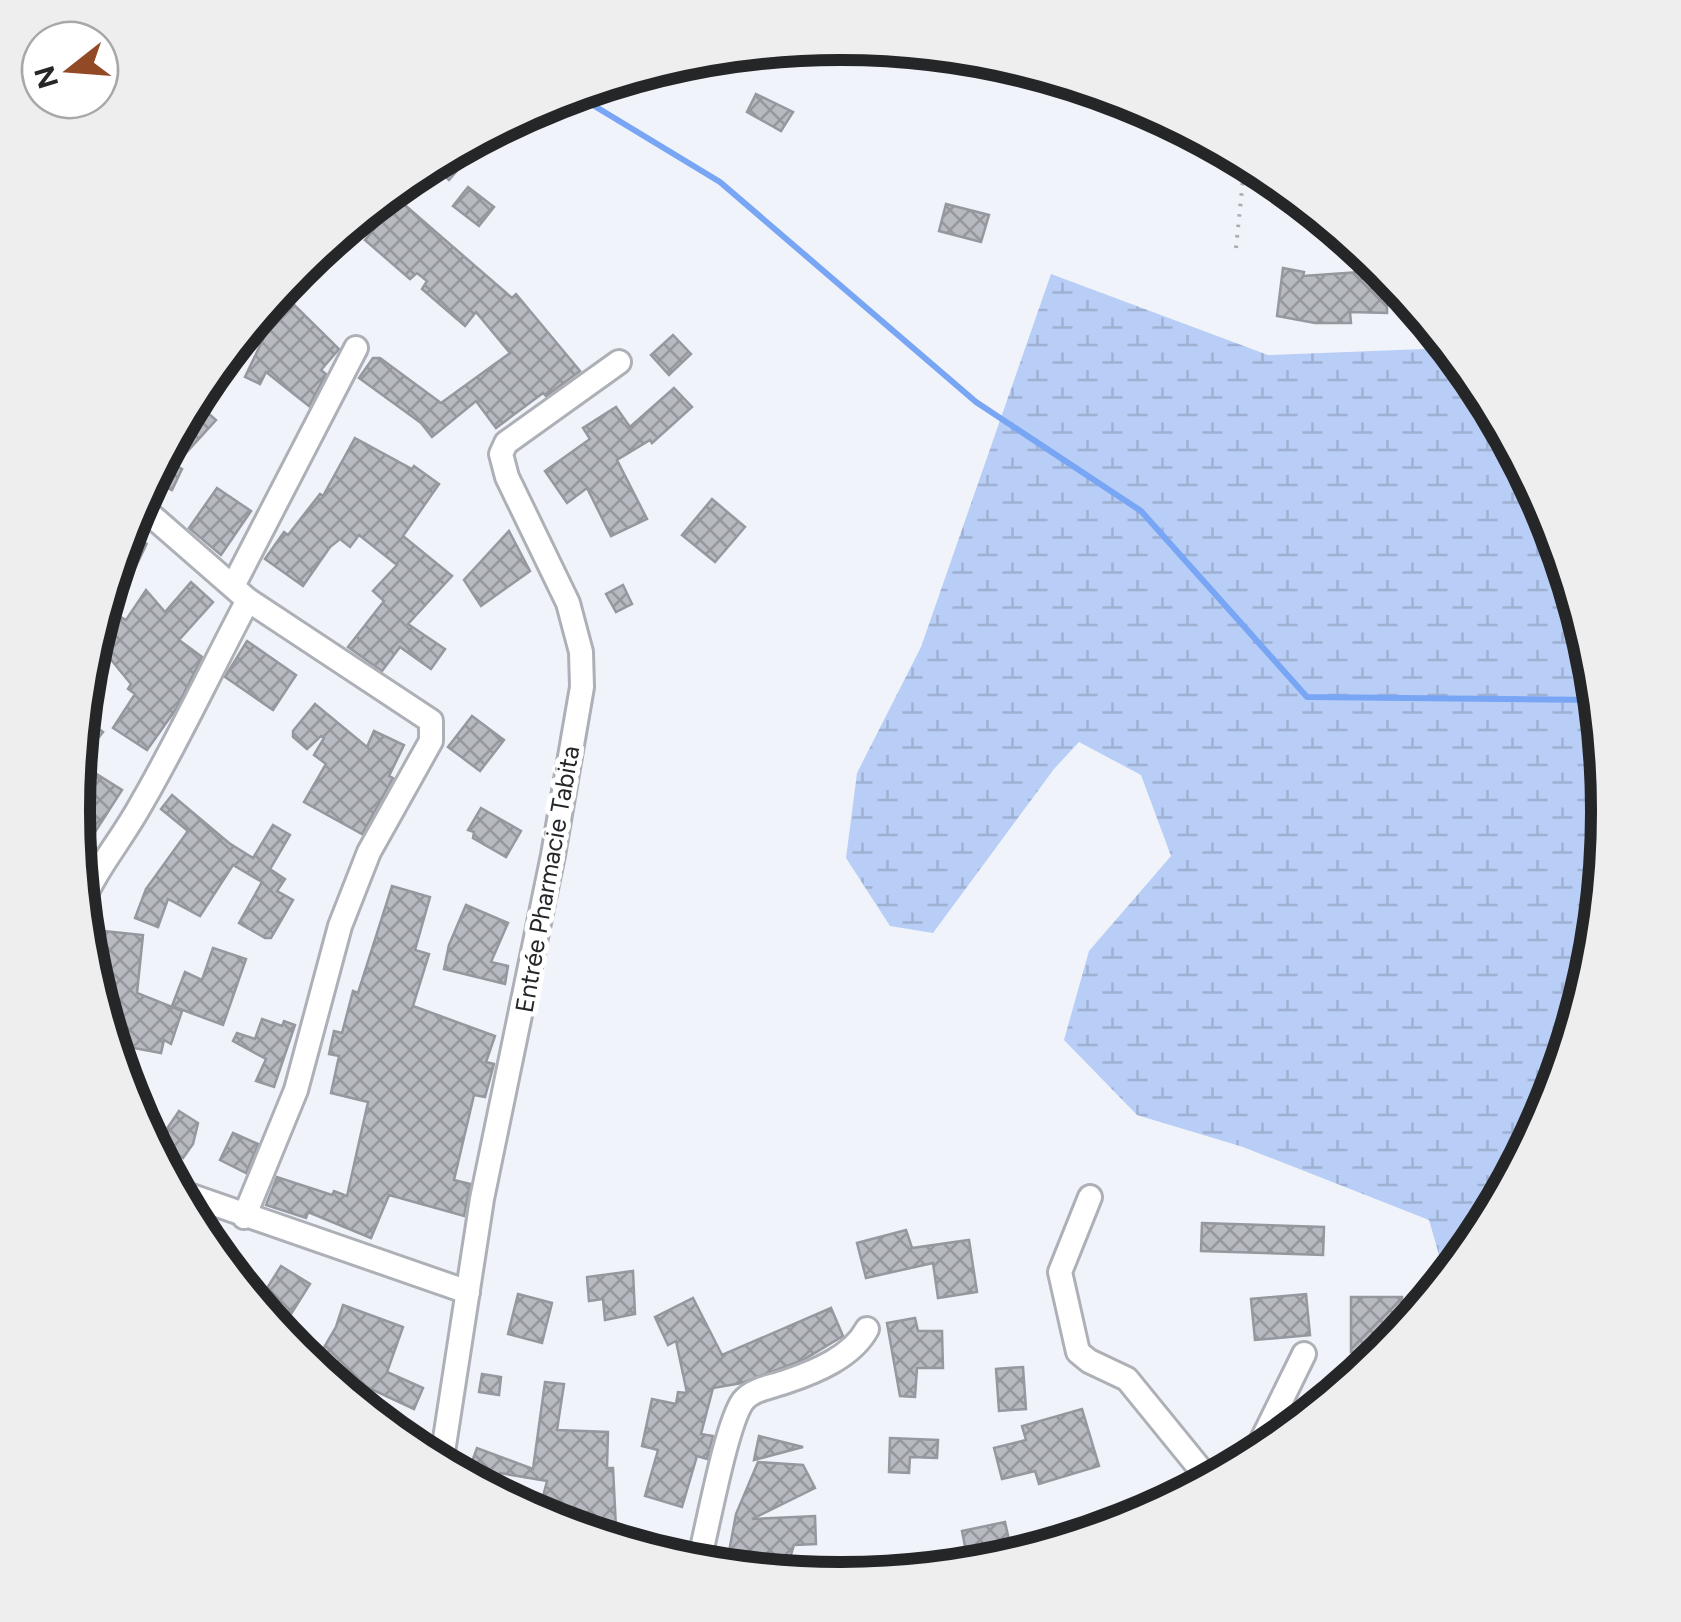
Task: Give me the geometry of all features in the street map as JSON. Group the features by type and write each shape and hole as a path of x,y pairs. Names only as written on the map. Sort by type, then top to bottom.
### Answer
{"street":[{"path":"93,877 142,803 356,348"},
{"name":"Entrée Pharmacie Tabita","path":"444,1448 482,1199 553,855 582,687 581,652 568,602 507,477 501,454 506,443 619,362"},
{"path":"150,518 240,593 431,721 433,731 370,852 340,926 296,1090 244,1216"},
{"path":"1090,1197 1060,1272 1078,1352 1088,1362 1127,1379 1201,1470"},
{"path":"198,1199 468,1292"},
{"path":"702,1549 741,1404 752,1393 789,1381 846,1354 859,1345 867,1329"},
{"path":"1268,1428 1304,1354"}],"path":[{"path":"1236,248 1243,178"}],"green space":[{"path":"1051,274 1268,355 1432,349 1491,436 1514,479 1552,570 1577,664 1585,713 1591,811 1585,909 1577,958 1552,1052 1514,1143 1491,1186 1441,1261 1429,1220 1243,1147 1137,1115 1064,1040 1089,951 1171,856 1141,775 1079,742 1054,769 933,933 890,926 846,858 857,773 921,647"}],"building":[{"path":"756,94 793,112 781,131 747,112"},
{"path":"466,161 449,180 443,175"},
{"path":"468,187 494,207 479,226 453,206"},
{"path":"401,202 512,298 516,294 580,371 496,428 476,401 432,437 421,423 359,378 373,358 380,358 441,403 510,353 476,312 465,326 422,289 427,281 417,273 410,279 365,240"},
{"path":"946,204 989,215 981,242 939,231"},
{"path":"1283,268 1304,272 1303,276 1361,269 1387,296 1387,313 1350,312 1351,323 1315,323 1277,316"},
{"path":"290,301 339,349 321,370 326,374 309,406 266,372 260,384 245,377 271,322"},
{"path":"673,335 691,354 669,375 651,355"},
{"path":"674,388 692,407 652,443 650,440 617,460 647,519 611,536 587,488 567,503 545,471 590,439 583,428 616,407 630,427"},
{"path":"205,411 216,420 175,465 182,469 172,490 164,486 190,435"},
{"path":"355,438 412,469 414,466 439,484 403,536 452,576 408,624 445,649 431,669 400,647 382,671 348,647 384,601 373,591 397,565 359,535 350,547 340,539 330,547 303,586 265,559 284,532 288,535 320,494 323,496"},
{"path":"217,488 251,511 221,555 189,528"},
{"path":"712,499 745,527 715,562 682,535"},
{"path":"509,531 530,571 481,606 464,580"},
{"path":"147,543 120,600 129,570 136,552"},
{"path":"191,582 213,602 179,640 202,657 176,709 147,750 113,728 135,694 108,656 105,658 116,614 126,620 146,590 165,612"},
{"path":"623,585 632,604 616,612 606,594"},
{"path":"247,641 296,675 273,710 225,677"},
{"path":"315,704 367,747 374,731 404,745 389,776 393,778 362,834 304,802 326,764 314,755 324,738 321,736 307,749 293,737 293,731"},
{"path":"472,716 504,740 480,771 448,747"},
{"path":"95,726 103,732 93,745"},
{"path":"91,770 122,790 90,840"},
{"path":"172,795 253,858 273,825 290,835 270,869 285,879 277,891 293,900 271,938 239,923 262,882 233,865 200,916 168,899 158,927 135,918 146,889 188,831 161,809"},
{"path":"481,808 521,831 506,857 473,838 474,832 468,830"},
{"path":"392,886 430,897 415,950 429,954 413,1006 495,1036 486,1062 494,1064 485,1097 474,1095 454,1180 470,1184 464,1216 389,1195 371,1238 308,1212 306,1218 266,1205 277,1177 347,1196 368,1102 331,1093 339,1056 329,1054 334,1031 342,1033 353,991 358,993"},
{"path":"466,905 508,923 491,962 508,966 505,984 444,969 449,945"},
{"path":"100,931 143,935 137,993 182,1011 171,1044 164,1040 161,1053 127,1047"},
{"path":"213,948 246,959 223,1025 172,1006 185,972 202,980"},
{"path":"262,1019 282,1026 284,1021 295,1025 274,1087 256,1081 266,1059 233,1041 237,1033 255,1039"},
{"path":"179,1111 198,1123 193,1144 183,1158 171,1150 163,1134"},
{"path":"233,1133 258,1144 246,1173 220,1160"},
{"path":"1202,1223 1324,1227 1323,1255 1201,1251"},
{"path":"906,1230 912,1248 969,1240 977,1292 938,1298 933,1263 866,1278 857,1243"},
{"path":"281,1266 310,1284 291,1314 265,1292"},
{"path":"633,1271 635,1314 605,1320 603,1299 589,1301 587,1277"},
{"path":"518,1294 552,1303 542,1343 508,1334"},
{"path":"1306,1294 1310,1335 1255,1340 1251,1299"},
{"path":"1351,1297 1402,1297 1402,1309 1372,1342 1361,1352 1351,1352"},
{"path":"693,1298 722,1355 831,1308 843,1336 803,1360 742,1383 713,1388 701,1434 713,1436 707,1459 697,1456 682,1507 645,1496 658,1450 642,1446 652,1399 676,1404 678,1392 687,1393 676,1341 668,1345 655,1317"},
{"path":"343,1305 403,1327 387,1372 423,1388 414,1409 348,1378 321,1353"},
{"path":"915,1318 918,1331 942,1331 943,1368 917,1368 915,1397 900,1396 887,1323"},
{"path":"1023,1367 1026,1409 999,1411 996,1369"},
{"path":"482,1374 501,1377 499,1395 479,1392"},
{"path":"545,1382 564,1384 557,1430 608,1432 607,1468 613,1468 616,1527 542,1500 547,1481 500,1473 497,1479 471,1464 477,1448 533,1469"},
{"path":"1082,1409 1099,1466 1039,1484 1035,1471 1002,1479 994,1448 1026,1440 1022,1426"},
{"path":"759,1436 803,1447 754,1460"},
{"path":"890,1438 938,1440 937,1458 910,1457 909,1473 889,1472"},
{"path":"758,1462 803,1465 815,1488 752,1519 815,1516 816,1544 794,1545 789,1560 729,1554 736,1514"},
{"path":"1005,1522 1010,1542 966,1552 962,1531"}],"waterway":[{"path":"590,103 720,182 976,402 1141,511 1307,697 1583,700"}]}
